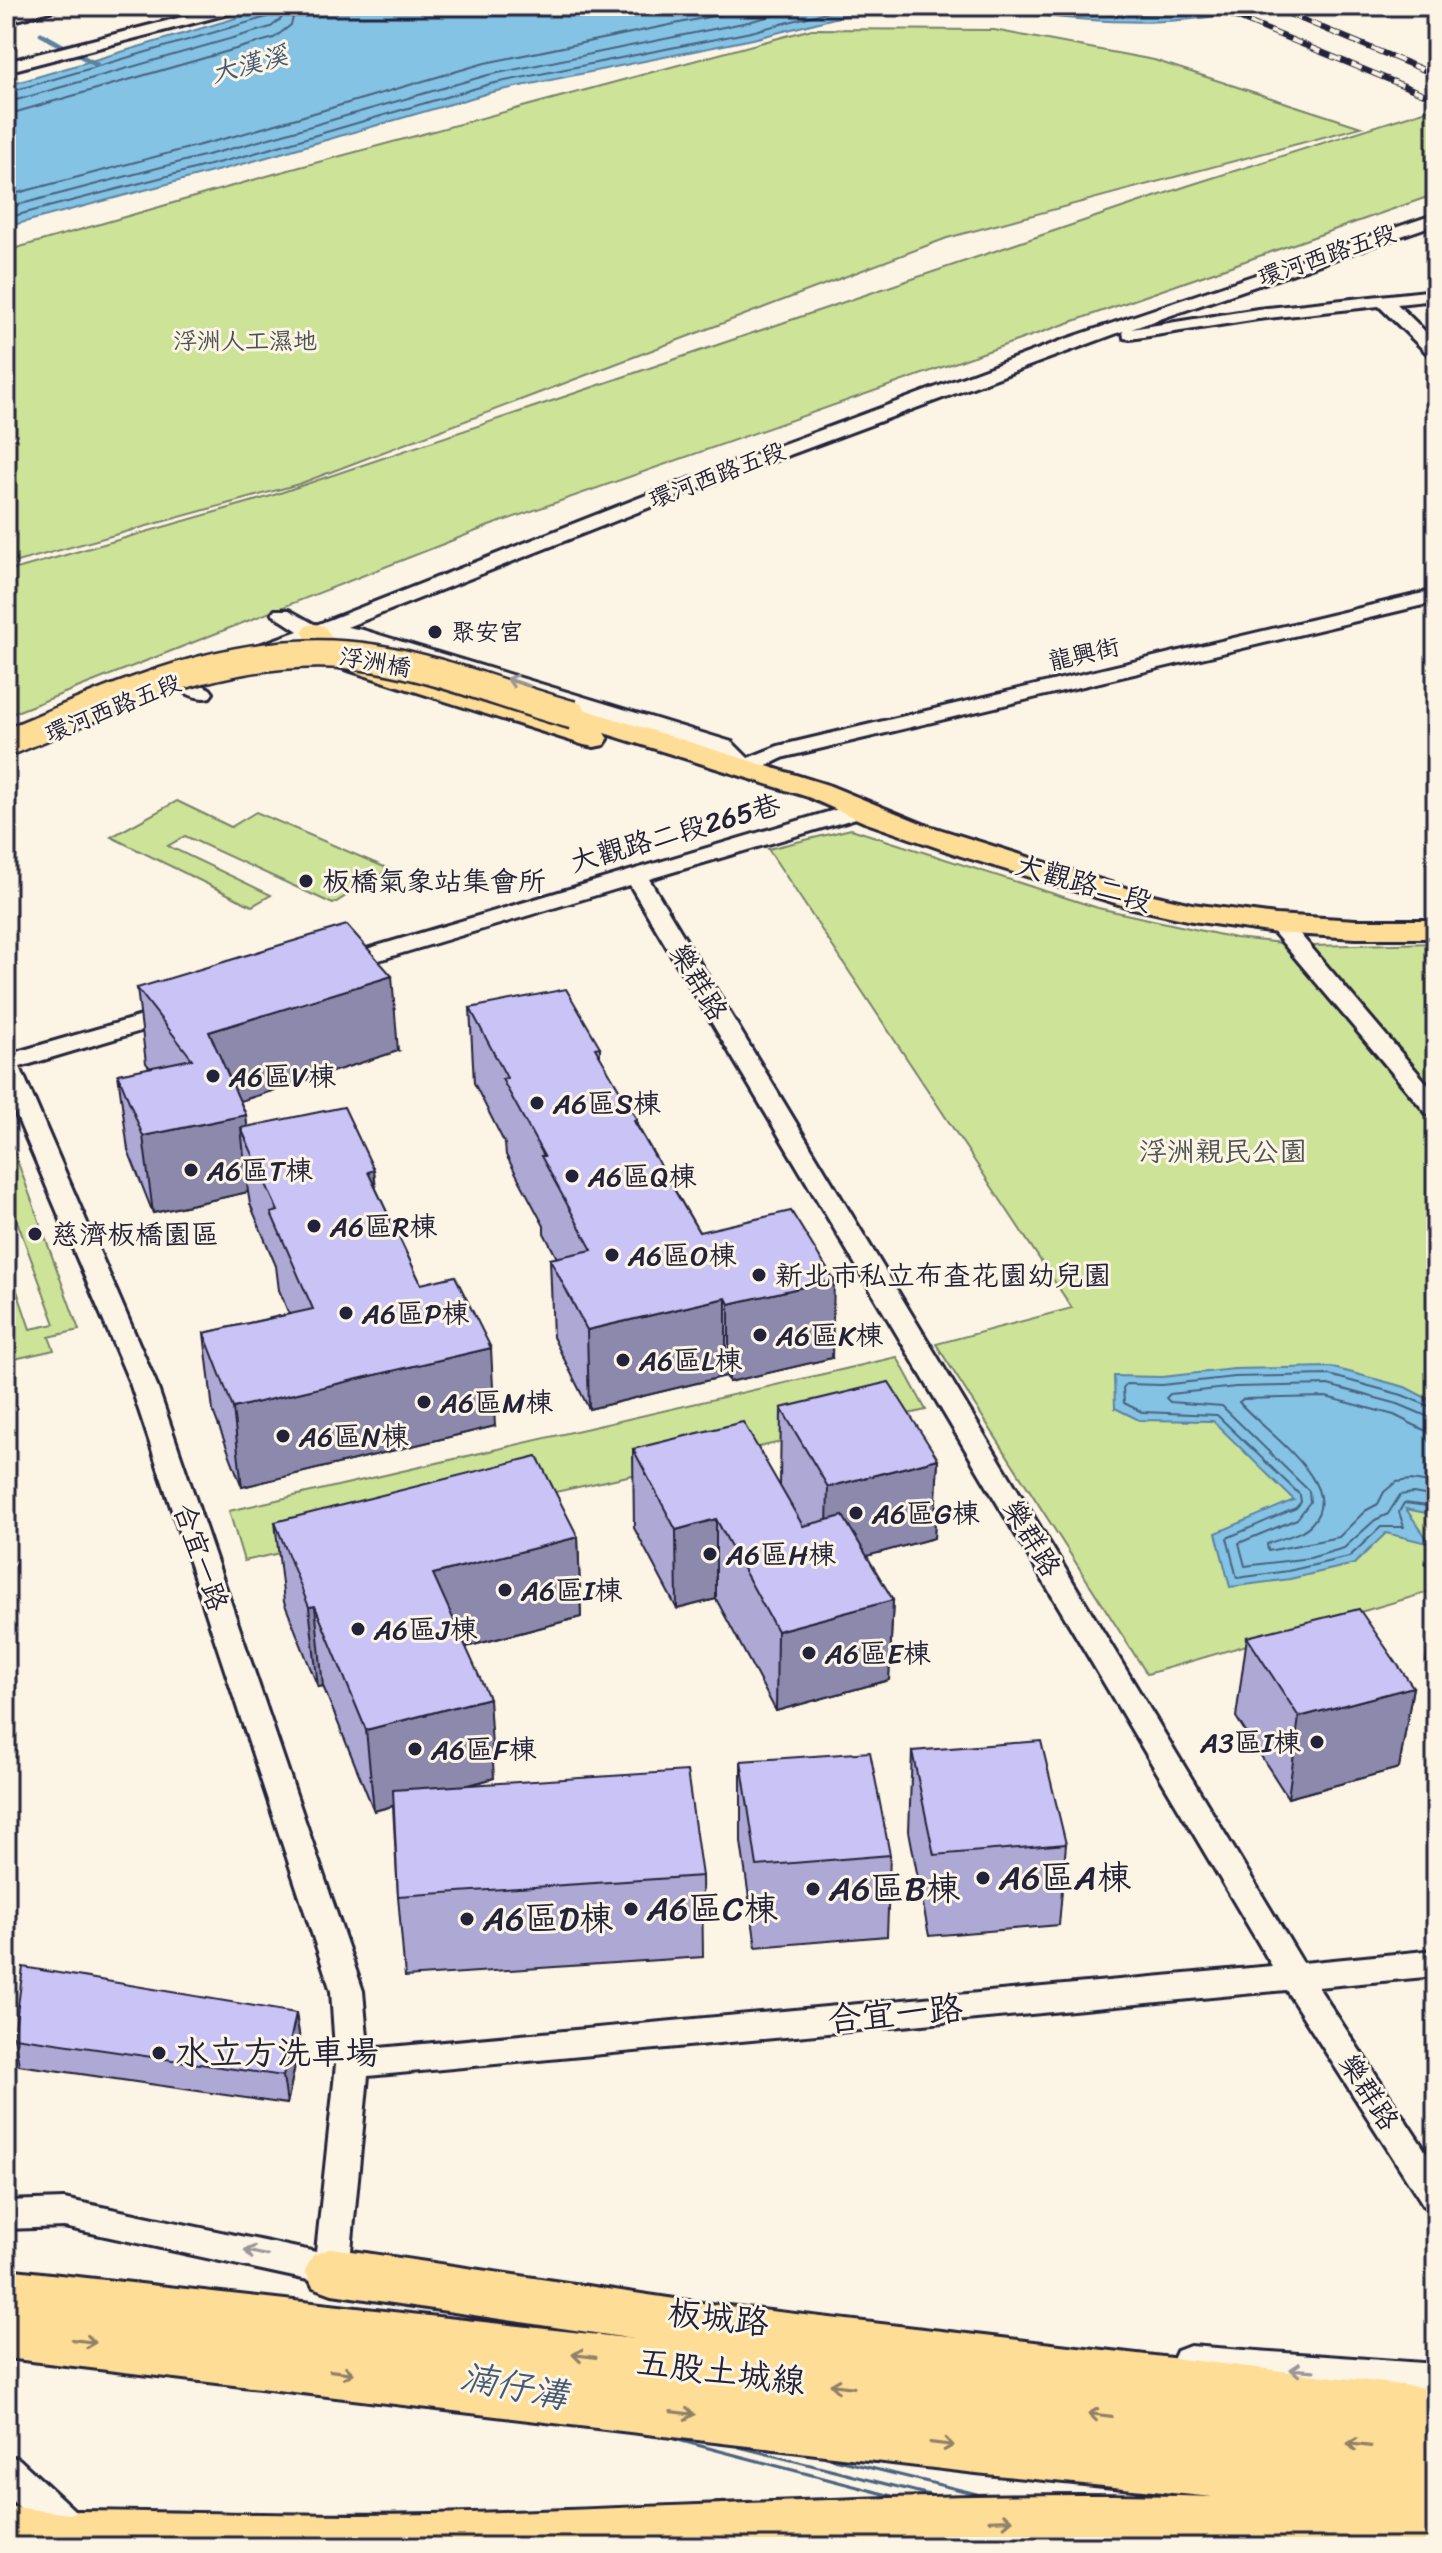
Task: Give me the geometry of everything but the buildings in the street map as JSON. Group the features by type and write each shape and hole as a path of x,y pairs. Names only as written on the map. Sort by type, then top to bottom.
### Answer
{"highway":[{"path":"332,2271 702,2326 1436,2414"},
{"name":"五股土城線","path":"6,2292 1436,2454"},
{"name":"五股土城線","path":"6,2334 976,2448 1436,2494"},
{"path":"104,2542 431,2540 783,2529 901,2522 1097,2519 1255,2524 1436,2540"}],"main road":[{"path":"315,632 325,647 349,661 690,768 746,767"},
{"name":"浮洲橋","path":"6,743 191,670 222,661 280,653 323,653 374,658 429,672 746,767"},
{"path":"221,665 318,659 349,661"},
{"name":"環河西路五段","path":"6,751 192,686 221,665"},
{"name":"大觀路二段","path":"746,767 818,791 855,811 1074,884 1222,918 1392,930 1436,929"},
{"path":"6,2528 104,2542"}],"street":[{"path":"6,19 61,6"},
{"path":"6,67 242,6"},
{"name":"環河西路五段","path":"221,665 315,632 656,498 1081,340 1436,219"},
{"path":"1081,340 1258,314 1436,295"},
{"path":"1384,301 1436,352"},
{"name":"龍興街","path":"746,767 778,752 1436,596"},
{"path":"282,614 315,632 356,634 724,747 746,767"},
{"name":"大觀路二段265巷","path":"316,971 855,811"},
{"name":"樂群路","path":"635,875 1295,1977 1436,2196"},
{"path":"1279,924 1436,1109"},
{"path":"6,1063 198,1006"},
{"name":"合宜一路","path":"6,1063 143,1383 347,1991 353,2064 332,2271"},
{"name":"合宜一路","path":"353,2064 1436,1963"},
{"path":"6,2200 64,2213"},
{"name":"板城路","path":"6,2215 64,2213 332,2271 598,2306 999,2347 1436,2380"},
{"path":"6,2471 104,2542"}],"green space":[{"name":"浮洲人工濕地","path":"812,29 994,30 1154,60 1361,127 947,238 299,484 6,565 6,251 274,174"},
{"path":"1430,109 1436,111 1436,194 489,526 6,716 6,572 268,497 1187,186"},
{"path":"177,801 231,827 256,812 389,869 333,904 185,836 168,846 271,895 252,906 111,837"},
{"name":"浮洲親民公園","path":"851,829 1098,908 1235,938 1311,946 1436,943 1436,1590 1147,1674 936,1344 1072,1308 768,849"},
{"path":"6,1130 79,1330 49,1337 54,1350 10,1360 6,1348 6,1319 11,1318 6,1290 16,1288 30,1329 55,1324 6,1191"},
{"path":"897,1357 926,1410 244,1561 229,1511"}],"water":[{"name":"大漢溪","path":"287,6 881,6 753,39 492,92 250,162 6,227 6,86 260,11"},
{"path":"956,6 1260,6 1222,15 1147,22"},
{"path":"1330,1367 1405,1387 1436,1403 1436,1515 1406,1509 1431,1544 1386,1533 1354,1564 1290,1579 1230,1587 1216,1533 1294,1500 1213,1421 1139,1420 1115,1408 1114,1376 1162,1377 1234,1369"}],"waterway":[{"path":"41,34 97,65"}],"railway":[{"path":"1209,6 1436,99"},
{"path":"1270,6 1436,75"}],"place":[{"name":"聚安宮","path":"435,632"},
{"name":"板橋氣象站集會所","path":"306,881"},
{"name":"A6區V棟","path":"213,1076"},
{"name":"A6區S棟","path":"537,1103"},
{"name":"A6區T棟","path":"191,1170"},
{"name":"A6區Q棟","path":"572,1176"},
{"name":"A6區R棟","path":"314,1226"},
{"name":"慈濟板橋園區","path":"35,1234"},
{"name":"A6區O棟","path":"612,1255"},
{"name":"新北市私立布查花園幼兒園","path":"759,1275"},
{"name":"A6區P棟","path":"346,1313"},
{"name":"A6區K棟","path":"760,1335"},
{"name":"A6區L棟","path":"623,1360"},
{"name":"A6區M棟","path":"424,1402"},
{"name":"A6區N棟","path":"283,1436"},
{"name":"A6區G棟","path":"856,1513"},
{"name":"A6區H棟","path":"710,1554"},
{"name":"A6區I棟","path":"505,1590"},
{"name":"A6區J棟","path":"358,1629"},
{"name":"A6區E棟","path":"809,1653"},
{"name":"A3區I棟","path":"1317,1742"},
{"name":"A6區F棟","path":"415,1749"},
{"name":"A6區A棟","path":"983,1878"},
{"name":"A6區B棟","path":"813,1889"},
{"name":"A6區C棟","path":"631,1909"},
{"name":"A6區D棟","path":"467,1919"},
{"name":"水立方洗車場","path":"159,2053"}],"water label":[{"name":"湳仔溝","path":"514,2386"}]}
